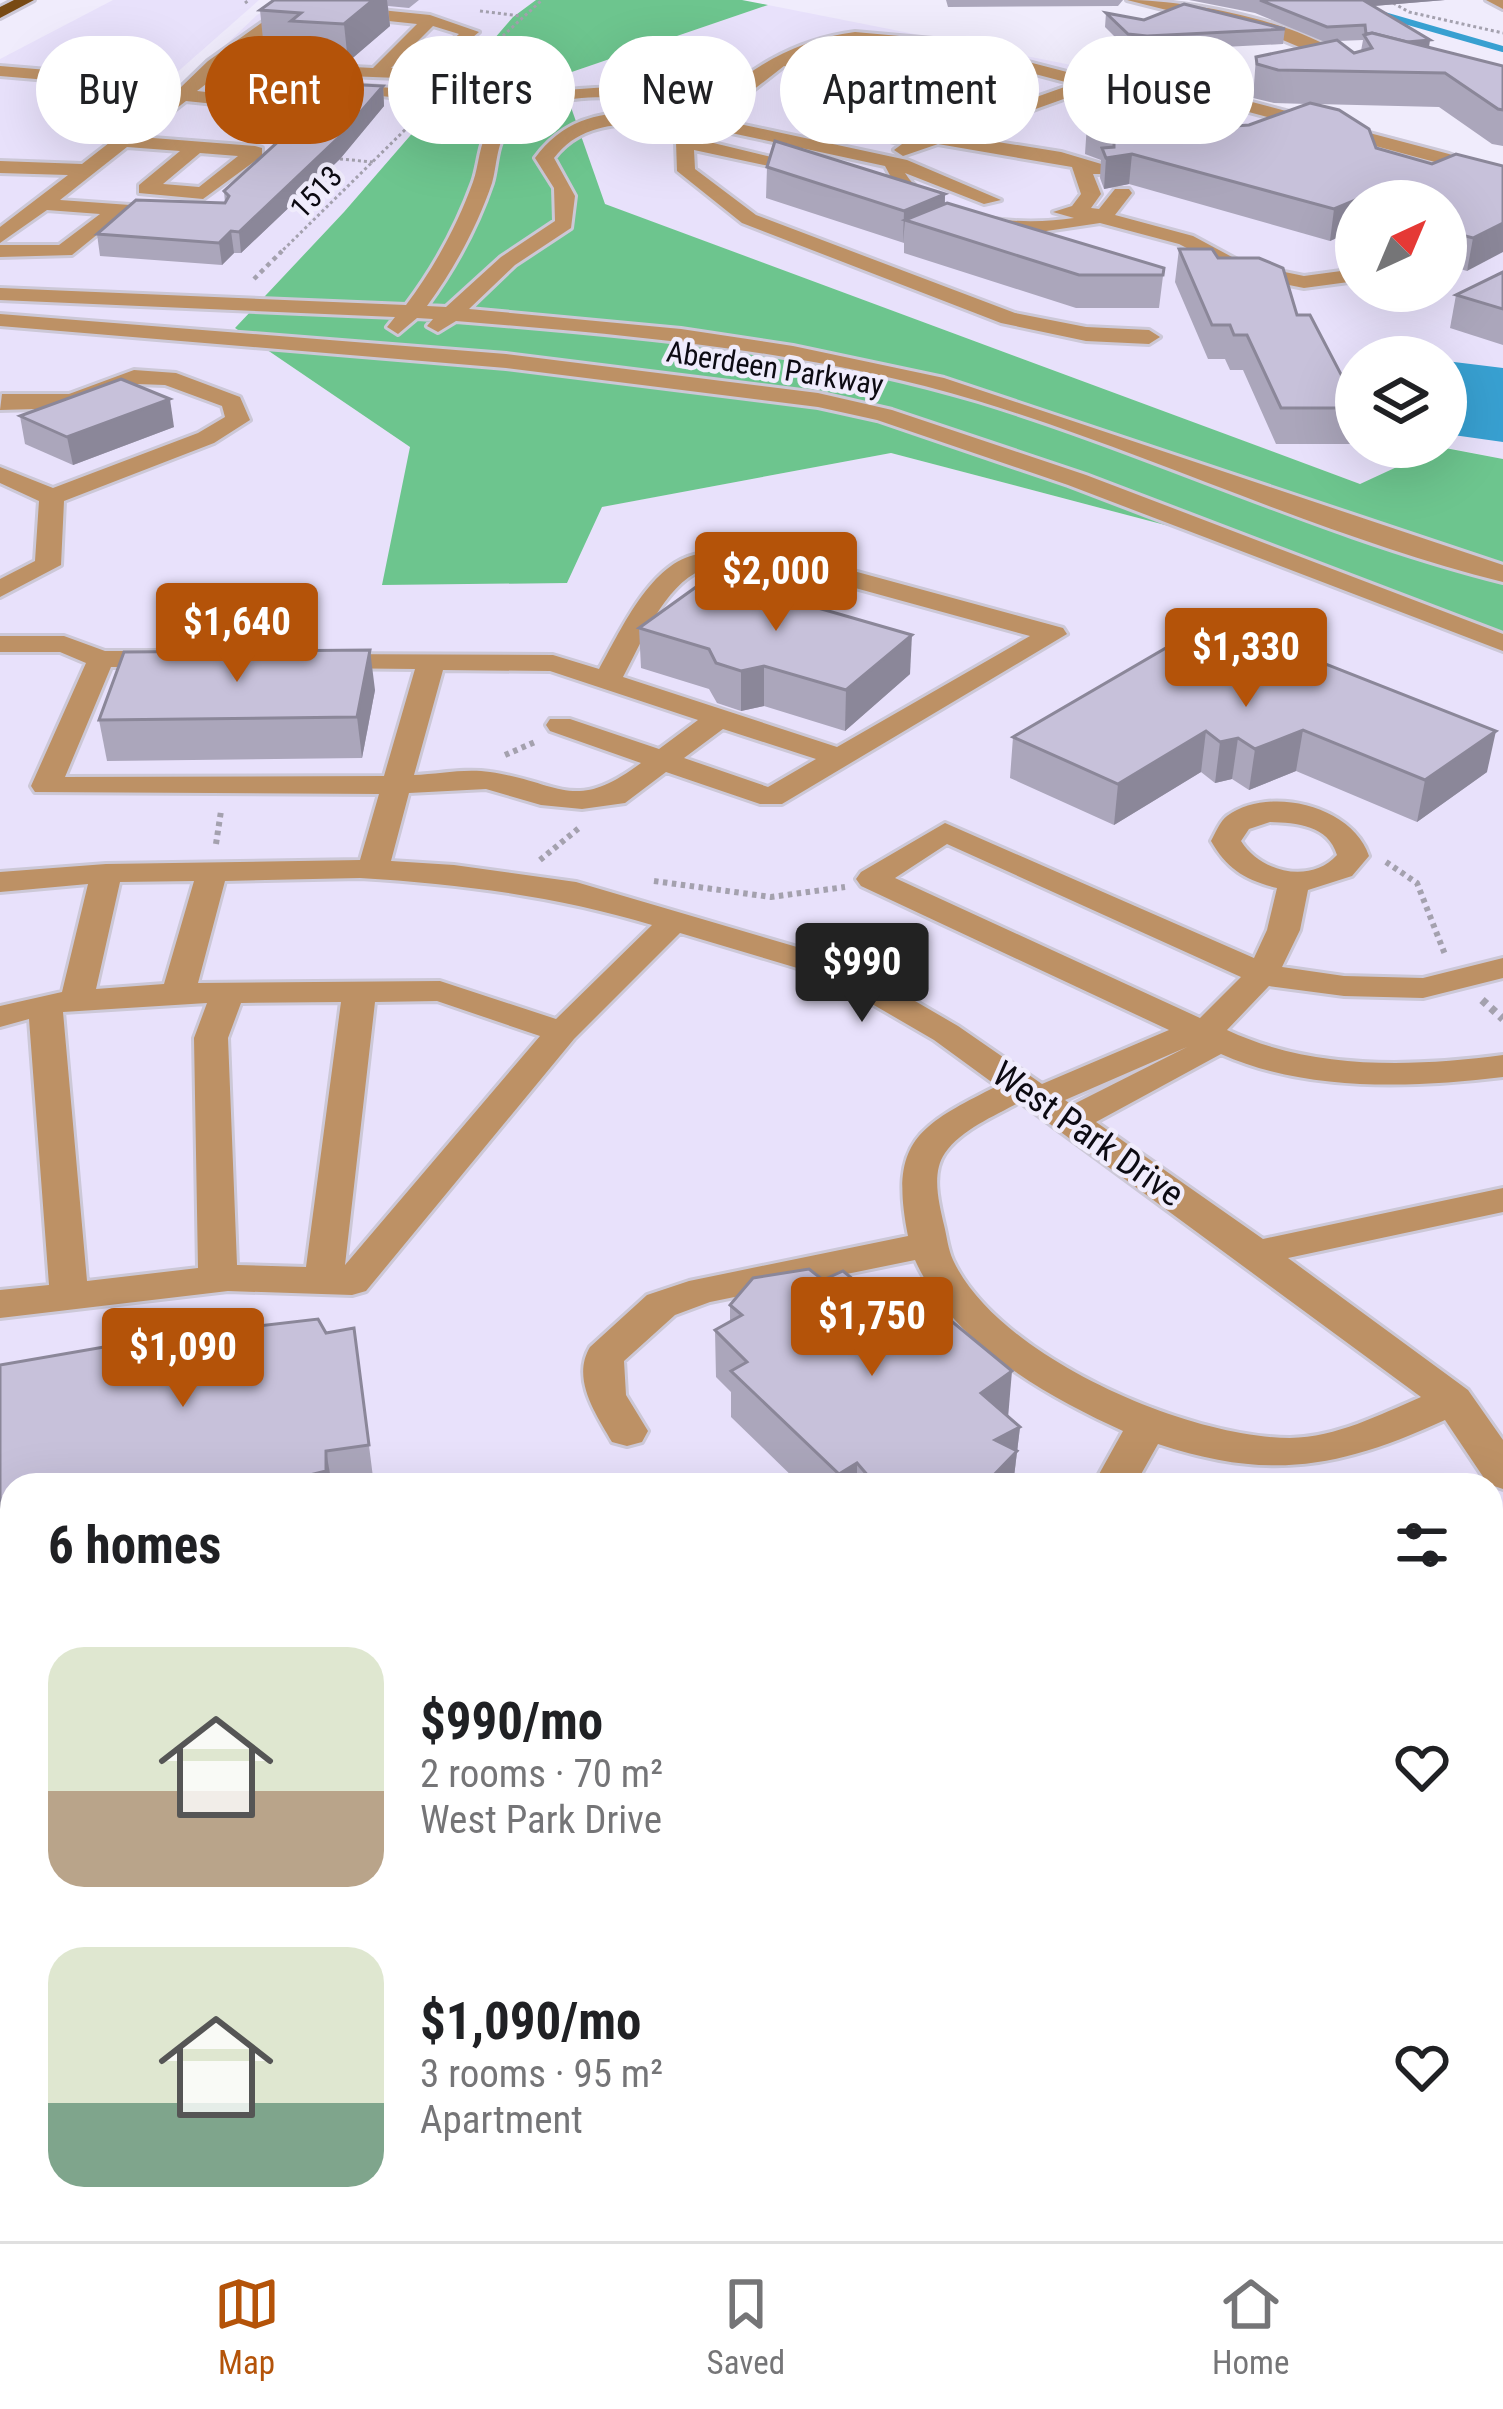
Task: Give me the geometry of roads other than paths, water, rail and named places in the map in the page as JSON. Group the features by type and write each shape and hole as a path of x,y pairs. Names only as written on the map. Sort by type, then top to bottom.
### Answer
{"main road":[{"path":"0,13 26,0"}],"street":[{"path":"1494,0 1503,4"},
{"path":"1135,5 1184,11 1292,37 1347,64 1354,77"},
{"path":"253,36 292,7 430,20 471,32 423,74 364,72"},
{"path":"1150,23 1184,11"},
{"path":"377,73 430,20"},
{"path":"0,71 36,74"},
{"path":"182,95 205,73"},
{"path":"0,84 36,83"},
{"path":"1039,93 1052,97 1059,106 1039,113"},
{"path":"1039,102 1063,93"},
{"path":"378,349 410,315 441,270 469,218 496,131 517,112 558,98 599,94"},
{"path":"182,95 205,98"},
{"path":"1254,108 1442,158 1503,182"},
{"path":"415,352 508,261 564,224 568,203 562,179 544,158 547,145 566,130 599,123"},
{"path":"756,131 892,161 958,190 1035,212 1103,215 1186,240 1239,269 1304,282 1335,278"},
{"path":"0,237 119,144"},
{"path":"160,144 196,147 255,152 203,193 146,189 196,147"},
{"path":"685,144 686,171 749,219 1009,318 1086,334 1149,337"},
{"path":"695,144 842,175"},
{"path":"892,161 921,144"},
{"path":"954,144 1108,172"},
{"path":"892,161 905,186 927,203 985,222 1050,227 1103,215 1122,193"},
{"path":"1078,212 1090,194 1081,164"},
{"path":"3,170 85,170"},
{"path":"878,183 905,186"},
{"path":"42,204 197,216"},
{"path":"0,251 56,254 76,250 115,210"},
{"name":"Aberdeen Parkway","path":"0,294 446,317 701,341 829,359 938,382 1503,574"},
{"name":"Aberdeen Parkway","path":"0,320 415,352 772,393 884,415 1077,480 1503,643"},
{"path":"0,403 10,399 72,401 134,377 168,378 232,402 238,420 206,438 52,497 0,474"},
{"path":"0,589 48,565 52,497"},
{"path":"560,725 771,798 1053,634 769,556 697,562 684,567 665,589 605,682"},
{"path":"0,575 28,577"},
{"path":"0,644 64,644 101,658 196,659"},
{"path":"101,658 46,785 397,785 487,780 541,796 614,797 716,720"},
{"path":"290,660 553,663 838,758"},
{"path":"373,870 431,661"},
{"path":"1287,813 1328,823 1352,845 1354,856 1334,875 1294,880 1273,878 1240,862 1226,842 1228,831 1251,816 1287,813"},
{"path":"1503,968 1403,987 1345,986 1265,975 945,832 872,879 1209,1035 1286,1064 1453,1074 1503,1066"},
{"name":"West Park Drive","path":"0,861 52,860 106,873"},
{"name":"West Park Drive","path":"0,882 106,873 373,870 454,874 576,892 836,969 946,1033 1258,1254 1453,1400 1503,1473"},
{"path":"178,993 212,872"},
{"path":"69,1296 61,1002 106,873"},
{"path":"1069,1121 1209,1035 1265,975 1290,909 1294,880"},
{"path":"0,1304 218,1279 352,1282 562,1032 676,919"},
{"path":"0,1017 61,1002 178,993 440,991 562,1032"},
{"path":"218,1279 211,1038 228,992"},
{"path":"325,1280 359,992"},
{"path":"1209,1035 1030,1093 944,1133 923,1157 919,1206 937,1268 997,1336 1085,1399 1188,1439 1286,1454 1337,1449 1453,1400"},
{"path":"1258,1254 1503,1200"},
{"path":"627,1431 606,1395 604,1357 661,1305 703,1290 930,1244"},
{"path":"1121,1473 1148,1424"}],"water":[{"path":"1467,364 1503,368 1503,442 1467,437"}],"waterway":[{"path":"1377,13 1503,49"}]}
